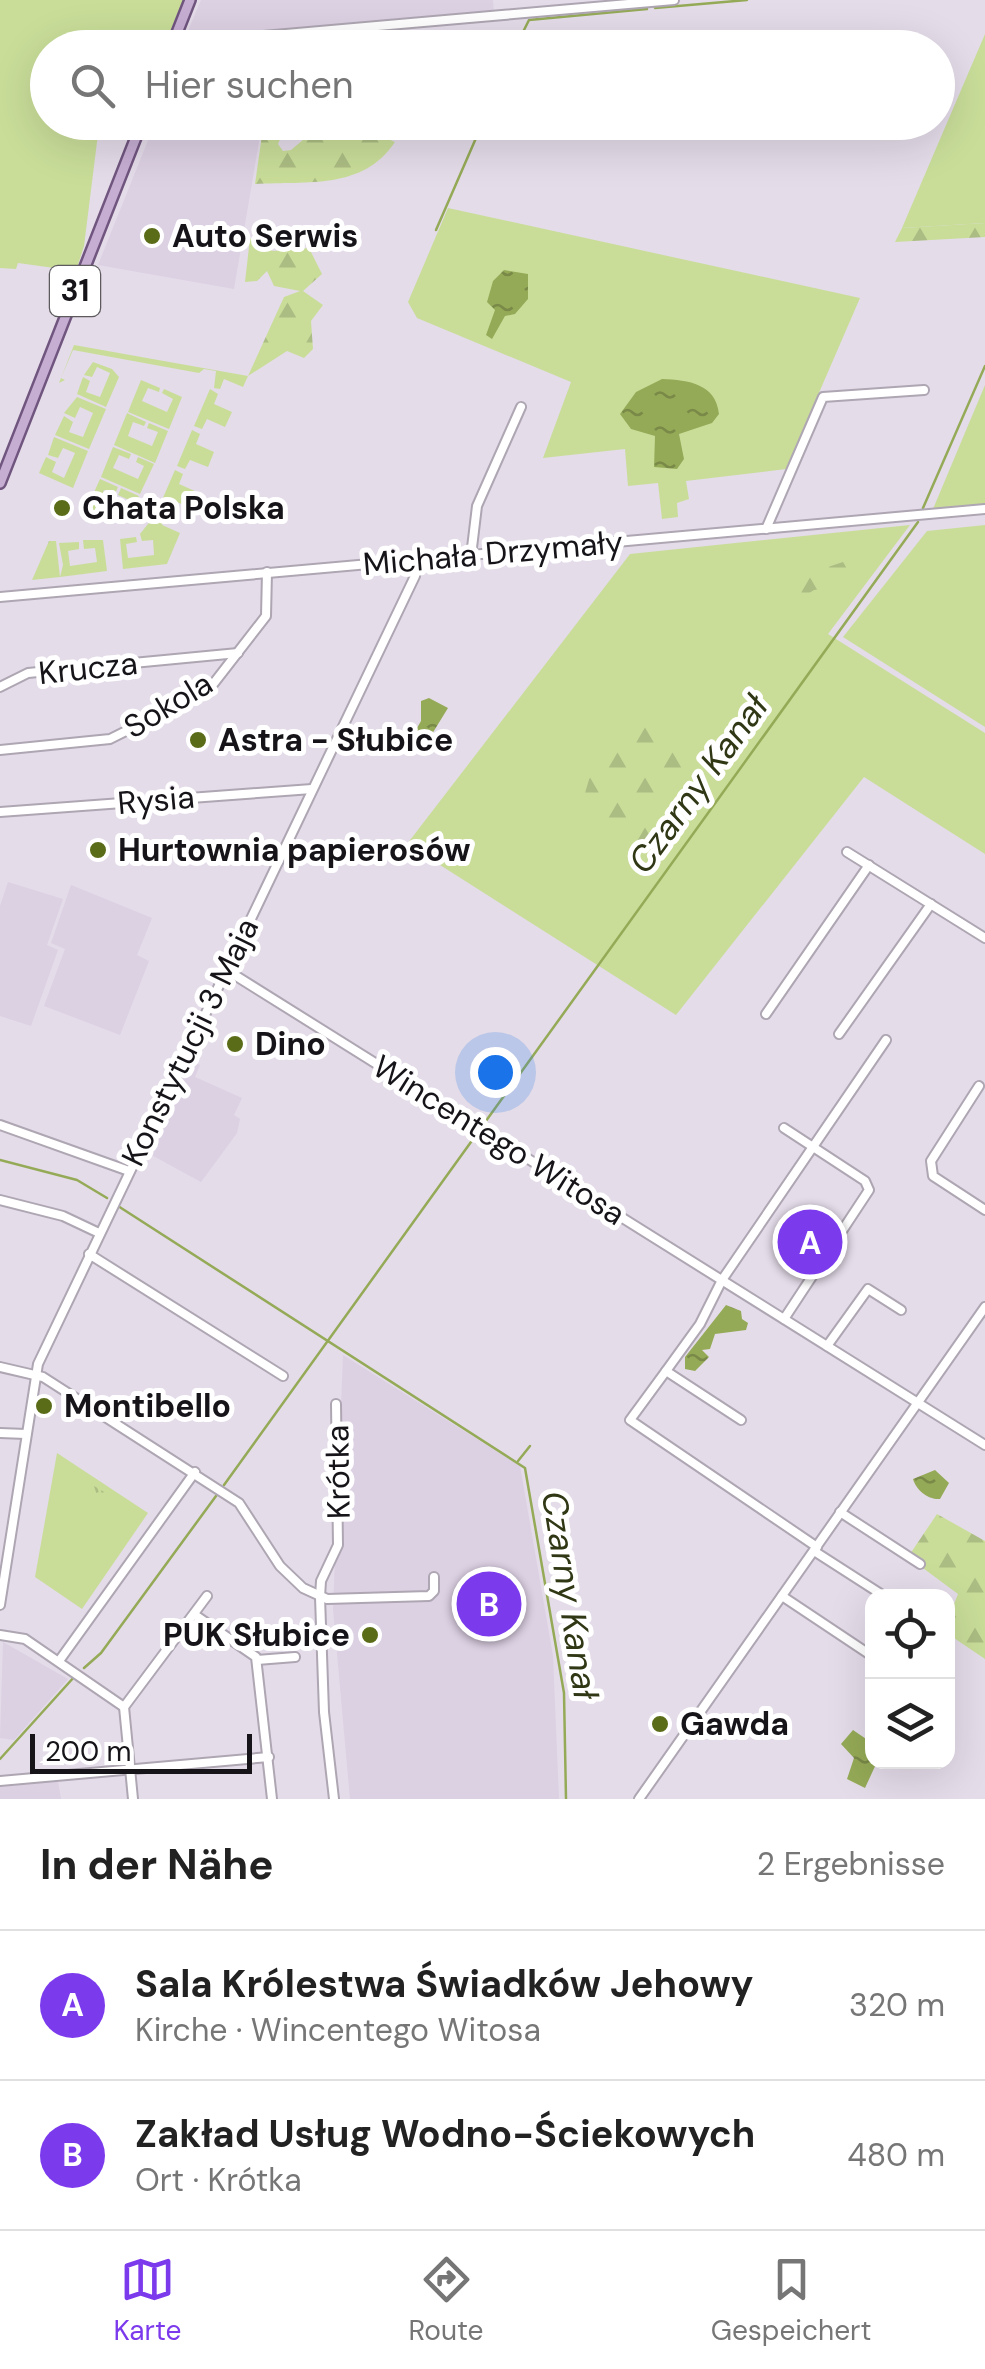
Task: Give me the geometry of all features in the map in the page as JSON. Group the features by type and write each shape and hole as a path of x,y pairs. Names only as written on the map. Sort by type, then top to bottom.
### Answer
{"main road":[{"path":"178,30 190,0"},
{"name":"31","path":"0,483 135,140"}],"street":[{"path":"347,30 674,0"},
{"path":"766,529 823,397 924,390"},
{"path":"471,556 478,506 520,407"},
{"name":"Michała Drzymały","path":"0,597 985,509"},
{"name":"Konstytucji 3 Maja","path":"0,1605 5,1538 35,1372 415,576 418,560"},
{"name":"Sokola","path":"0,750 110,740 214,684 266,616 267,572"},
{"name":"Krucza","path":"0,686 28,673 238,653"},
{"name":"Rysia","path":"0,812 312,789"},
{"path":"847,852 985,938"},
{"path":"766,1014 869,865"},
{"path":"838,1034 932,904"},
{"name":"Wincentego Witosa","path":"226,969 985,1445"},
{"path":"874,1589 631,1424 700,1324 722,1280 886,1040"},
{"path":"979,1086 930,1161 933,1176 985,1210"},
{"path":"0,1126 128,1171"},
{"path":"784,1128 864,1181 869,1190 784,1319"},
{"path":"0,1200 63,1216 99,1233"},
{"path":"89,1254 282,1376"},
{"path":"827,1346 868,1289 901,1310"},
{"path":"639,1799 985,1306"},
{"path":"0,1367 35,1372 195,1472 239,1504 280,1566 320,1597 429,1596 434,1591 434,1577"},
{"path":"666,1370 741,1420"},
{"name":"Krótka","path":"334,1799 324,1712 320,1597 321,1581 338,1545 336,1404"},
{"path":"0,1433 26,1434"},
{"path":"59,1661 195,1472"},
{"path":"840,1512 920,1564"},
{"path":"133,1799 124,1707 207,1596"},
{"path":"782,1596 865,1651"},
{"path":"194,1615 257,1658 296,1657"},
{"path":"0,1635 25,1640 124,1707"},
{"path":"257,1658 272,1799"},
{"path":"0,1781 268,1757"}],"shaded area":[{"path":"201,0 493,0 494,14 288,30 188,30"},
{"path":"148,140 259,140 234,289 98,265"},
{"path":"8,882 63,899 47,945 58,950 31,1026 0,1016 0,906"},
{"path":"71,885 152,918 137,955 149,961 120,1035 44,1006 65,949 51,943"},
{"path":"191,1060 200,1065 195,1077 242,1098 234,1115 240,1119 237,1133 201,1182 146,1152"},
{"path":"343,1355 520,1466 553,1656 559,1799 350,1799 333,1609"},
{"path":"3,1642 68,1679 14,1740 0,1738"},
{"path":"58,1781 61,1799 0,1799 0,1787"}],"green space":[{"path":"0,0 183,0 171,30 30,30 30,140 97,140 84,246 76,271 18,263 16,269 0,268"},
{"path":"985,34 985,223 902,228 940,140 955,140 955,104"},
{"path":"261,140 280,140 283,151 291,150 303,140 395,142 382,157 351,176 255,184"},
{"path":"448,208 860,298 786,469 686,481 689,499 677,503 678,517 662,519 658,483 628,486 625,449 543,458 571,382 417,318 408,302"},
{"path":"985,223 985,237 895,242 902,228"},
{"path":"250,238 273,251 309,248 322,274 303,291 323,305 311,321 313,349 304,358 287,351 248,376 284,297 300,291 274,286 267,271 257,281 245,282"},
{"path":"74,345 248,376 243,387 224,379 220,389 214,388 216,371 204,369 199,373 73,350 61,378 65,380 59,383"},
{"path":"93,362 112,369 119,377 106,407 77,394 83,377 90,381 86,392 100,397 110,373 97,367 92,377 84,375"},
{"path":"141,380 160,388 159,392 148,388 142,401 167,412 173,399 162,393 164,389 182,397 169,429 128,412"},
{"path":"985,385 985,504 933,509"},
{"path":"210,389 218,394 214,404 232,412 225,427 207,419 202,429 194,426"},
{"path":"77,397 106,409 89,449 55,435 64,416 73,422 69,432 83,437 93,413 80,407 75,418 64,413"},
{"path":"127,413 146,422 144,426 133,422 128,436 152,446 158,432 147,428 149,423 168,431 155,463 114,445"},
{"path":"192,430 200,434 196,444 214,452 208,467 190,460 185,469 177,466"},
{"path":"54,437 88,451 73,488 39,473 46,457 56,462 52,472 64,478 75,453 63,448 58,458 48,455"},
{"path":"113,447 131,454 129,459 119,455 113,468 138,479 144,466 136,462 138,457 154,464 140,494 101,477"},
{"path":"175,470 183,474 179,484 197,492 191,508 172,500 168,510 159,507"},
{"path":"100,479 118,487 115,494 104,490 98,503 123,513 129,500 118,495 121,488 139,496 127,519 116,520 87,508"},
{"path":"159,510 166,514 162,525 180,533 167,564 123,569 120,539 136,537 137,542 126,544 128,558 154,555 153,540 142,541 140,534"},
{"path":"910,525 828,634 985,733 985,854 864,777 676,1015 407,844 630,554"},
{"path":"985,525 985,727 843,637 927,531"},
{"path":"83,540 103,540 107,571 60,577 63,565 59,543 79,542 79,549 68,551 70,566 97,562 95,548 84,549"},
{"path":"49,541 56,541 60,577 32,580"},
{"path":"849,560 859,565 860,577 847,585 814,590 792,604 791,596 810,573"},
{"path":"637,717 657,722 659,735 700,748 704,763 727,776 674,846 661,836 642,856 594,812 585,793 607,719 633,727"},
{"path":"57,1453 148,1513 82,1609 35,1577"},
{"path":"87,1482 120,1501 109,1520 76,1501"},
{"path":"937,1514 985,1541 985,1659 955,1639 955,1589 908,1557"}],"water":[{"path":"504,270 528,274 528,299 515,314 505,316 492,339 486,335 495,310 487,302 493,281"},
{"path":"662,379 691,383 707,390 719,414 712,423 679,434 684,459 677,469 654,467 655,436 631,429 620,414 636,392"},
{"path":"429,698 448,708 424,747 409,742 421,721 421,701"},
{"path":"726,1305 741,1311 742,1319 748,1323 746,1330 715,1334 710,1349 702,1350 709,1357 695,1371 685,1369 685,1357"},
{"path":"935,1470 949,1483 940,1499 923,1494 913,1479"},
{"path":"853,1730 865,1738 865,1769 874,1769 865,1788 847,1779 854,1758 841,1744"}],"waterway":[{"path":"655,8 747,0"},
{"path":"524,30 529,20 647,9"},
{"path":"436,230 475,140"},
{"name":"Czarny Kanał","path":"923,508 985,366"},
{"name":"Czarny Kanał","path":"483,1125 918,522"},
{"name":"Czarny Kanał","path":"224,1485 476,1135"},
{"path":"0,1160 77,1180 107,1198"},
{"name":"Czarny Kanał","path":"118,1206 525,1468 564,1693 566,1799"},
{"path":"518,1461 530,1446"},
{"path":"84,1668 101,1653 216,1496"},
{"path":"0,1759 75,1676"}],"place":[{"name":"Auto Serwis","path":"152,236"},
{"name":"Chata Polska","path":"62,508"},
{"name":"Astra - Słubice","path":"198,740"},
{"name":"Hurtownia papierosów","path":"98,850"},
{"name":"Dino","path":"235,1044"},
{"name":"Sala Królestwa Świadków Jehowy","path":"810,1242"},
{"name":"Montibello","path":"44,1406"},
{"name":"Zakład Usług Wodno-Ściekowych","path":"489,1604"},
{"name":"PUK Słubice","path":"370,1635"},
{"name":"Gawda","path":"660,1724"}]}
